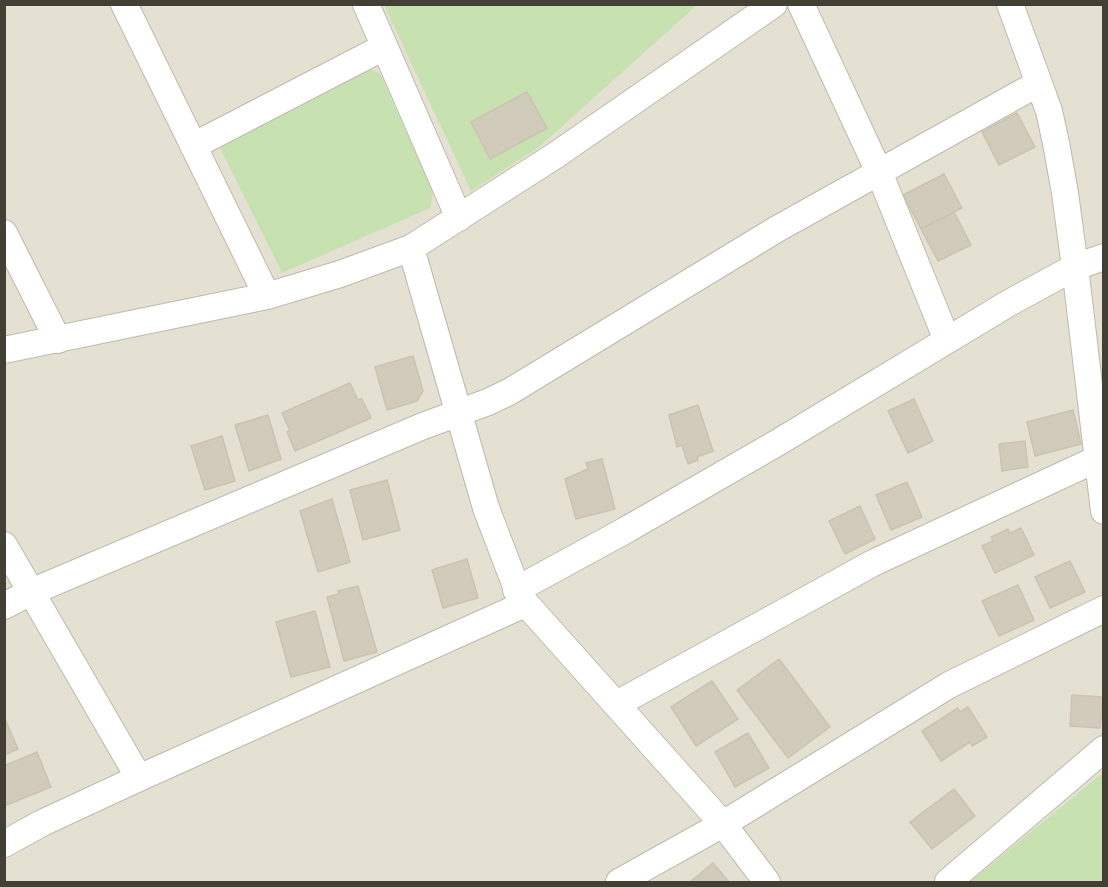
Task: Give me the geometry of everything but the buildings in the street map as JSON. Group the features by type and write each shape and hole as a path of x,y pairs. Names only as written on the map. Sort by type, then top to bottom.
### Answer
{"street":[{"path":"124,4 267,296"},
{"path":"366,4 459,218"},
{"path":"4,350 267,296 340,274 411,248 556,155 774,4"},
{"path":"801,4 879,172 947,340"},
{"path":"1010,4 1039,83 1056,144 1075,267 1104,511"},
{"path":"193,146 384,47"},
{"path":"4,606 31,592 412,430 509,392 777,229 1039,83"},
{"path":"4,233 58,340"},
{"path":"411,248 486,508 521,597 723,824 766,882"},
{"path":"4,844 42,823 521,597 872,388 947,340 1075,267 1104,257"},
{"path":"617,704 873,562 1097,459"},
{"path":"4,545 139,778"},
{"path":"619,882 723,824 949,684 1104,609"},
{"path":"948,882 1104,749"}],"shaded area":[{"path":"5,5 1103,5 1103,882 5,882"}],"green space":[{"path":"384,5 697,5 539,147 471,191"},
{"path":"365,68 380,73 433,192 430,208 282,273 220,148"},
{"path":"1103,774 1103,882 970,882 1100,775"}]}
